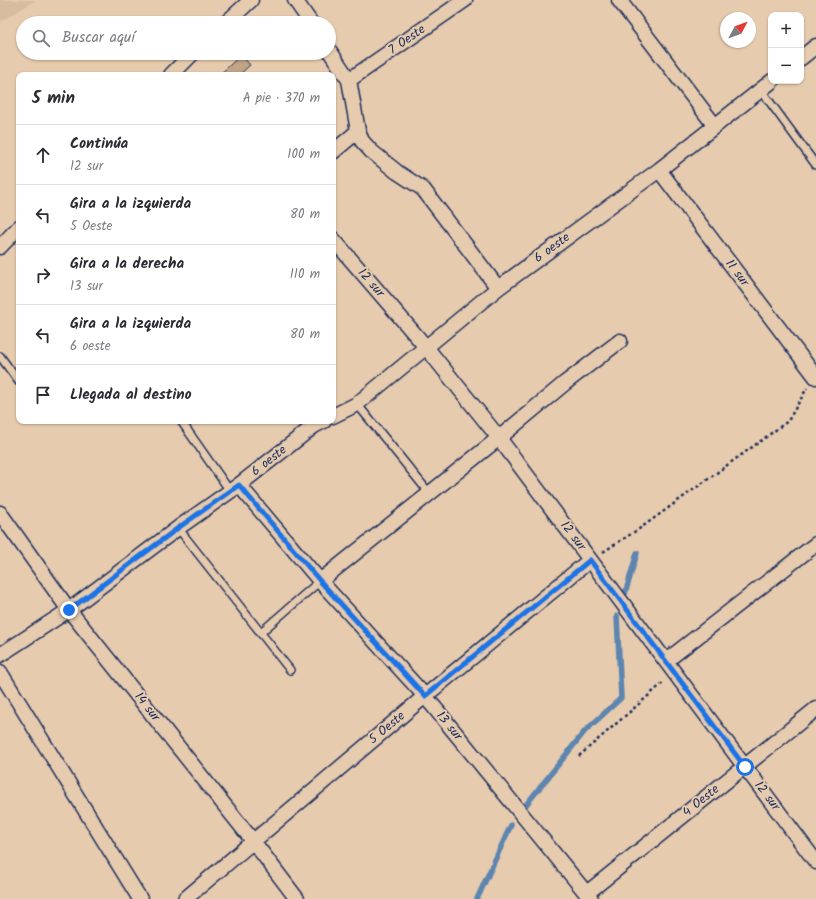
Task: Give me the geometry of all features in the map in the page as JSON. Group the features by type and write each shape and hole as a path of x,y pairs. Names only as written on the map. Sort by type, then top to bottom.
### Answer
{"street":[{"path":"234,16 252,0"},
{"path":"295,0 306,16"},
{"name":"7 Oeste","path":"349,80 465,0"},
{"path":"619,0 715,126"},
{"path":"804,56 816,46"},
{"path":"174,72 186,60"},
{"path":"336,60 349,80 358,131 362,141 370,151 423,189 498,288"},
{"name":"6 oeste","path":"336,414 357,404 498,288 659,170 766,85"},
{"path":"336,149 358,131"},
{"name":"11 sur","path":"659,170 816,375"},
{"path":"0,247 16,230"},
{"name":"12 sur","path":"336,242 426,347 499,438 816,862"},
{"path":"320,581 430,494 565,383 620,341"},
{"name":"6 oeste","path":"0,655 69,610 234,488 315,424"},
{"name":"13 sur","path":"234,488 425,696 589,896"},
{"name":"14 sur","path":"0,513 69,610 253,841 297,899"},
{"path":"666,661 816,544"},
{"name":"5 Oeste","path":"186,899 425,696 590,560"},
{"path":"0,672 140,899"},
{"name":"4 Oeste","path":"589,896 816,709"}],"lane":[{"path":"766,85 816,165"},
{"path":"0,356 16,378"},
{"path":"357,404 430,494"},
{"path":"182,424 234,488"},
{"path":"178,528 290,670"},
{"path":"260,633 320,581"}],"path":[{"path":"590,560 642,527 788,421 816,375"},
{"path":"579,756 675,673"}],"shaded area":[{"path":"0,0 36,0 0,22"}],"building":[{"path":"236,60 246,60 250,65 242,72 222,72"}],"waterway":[{"path":"625,594 637,553"},
{"path":"525,806 585,731 621,698 617,616"},
{"path":"477,899 511,825"}],"route":[{"path":"69,610 178,528 239,485 320,581 425,696 590,560 745,767"}]}
